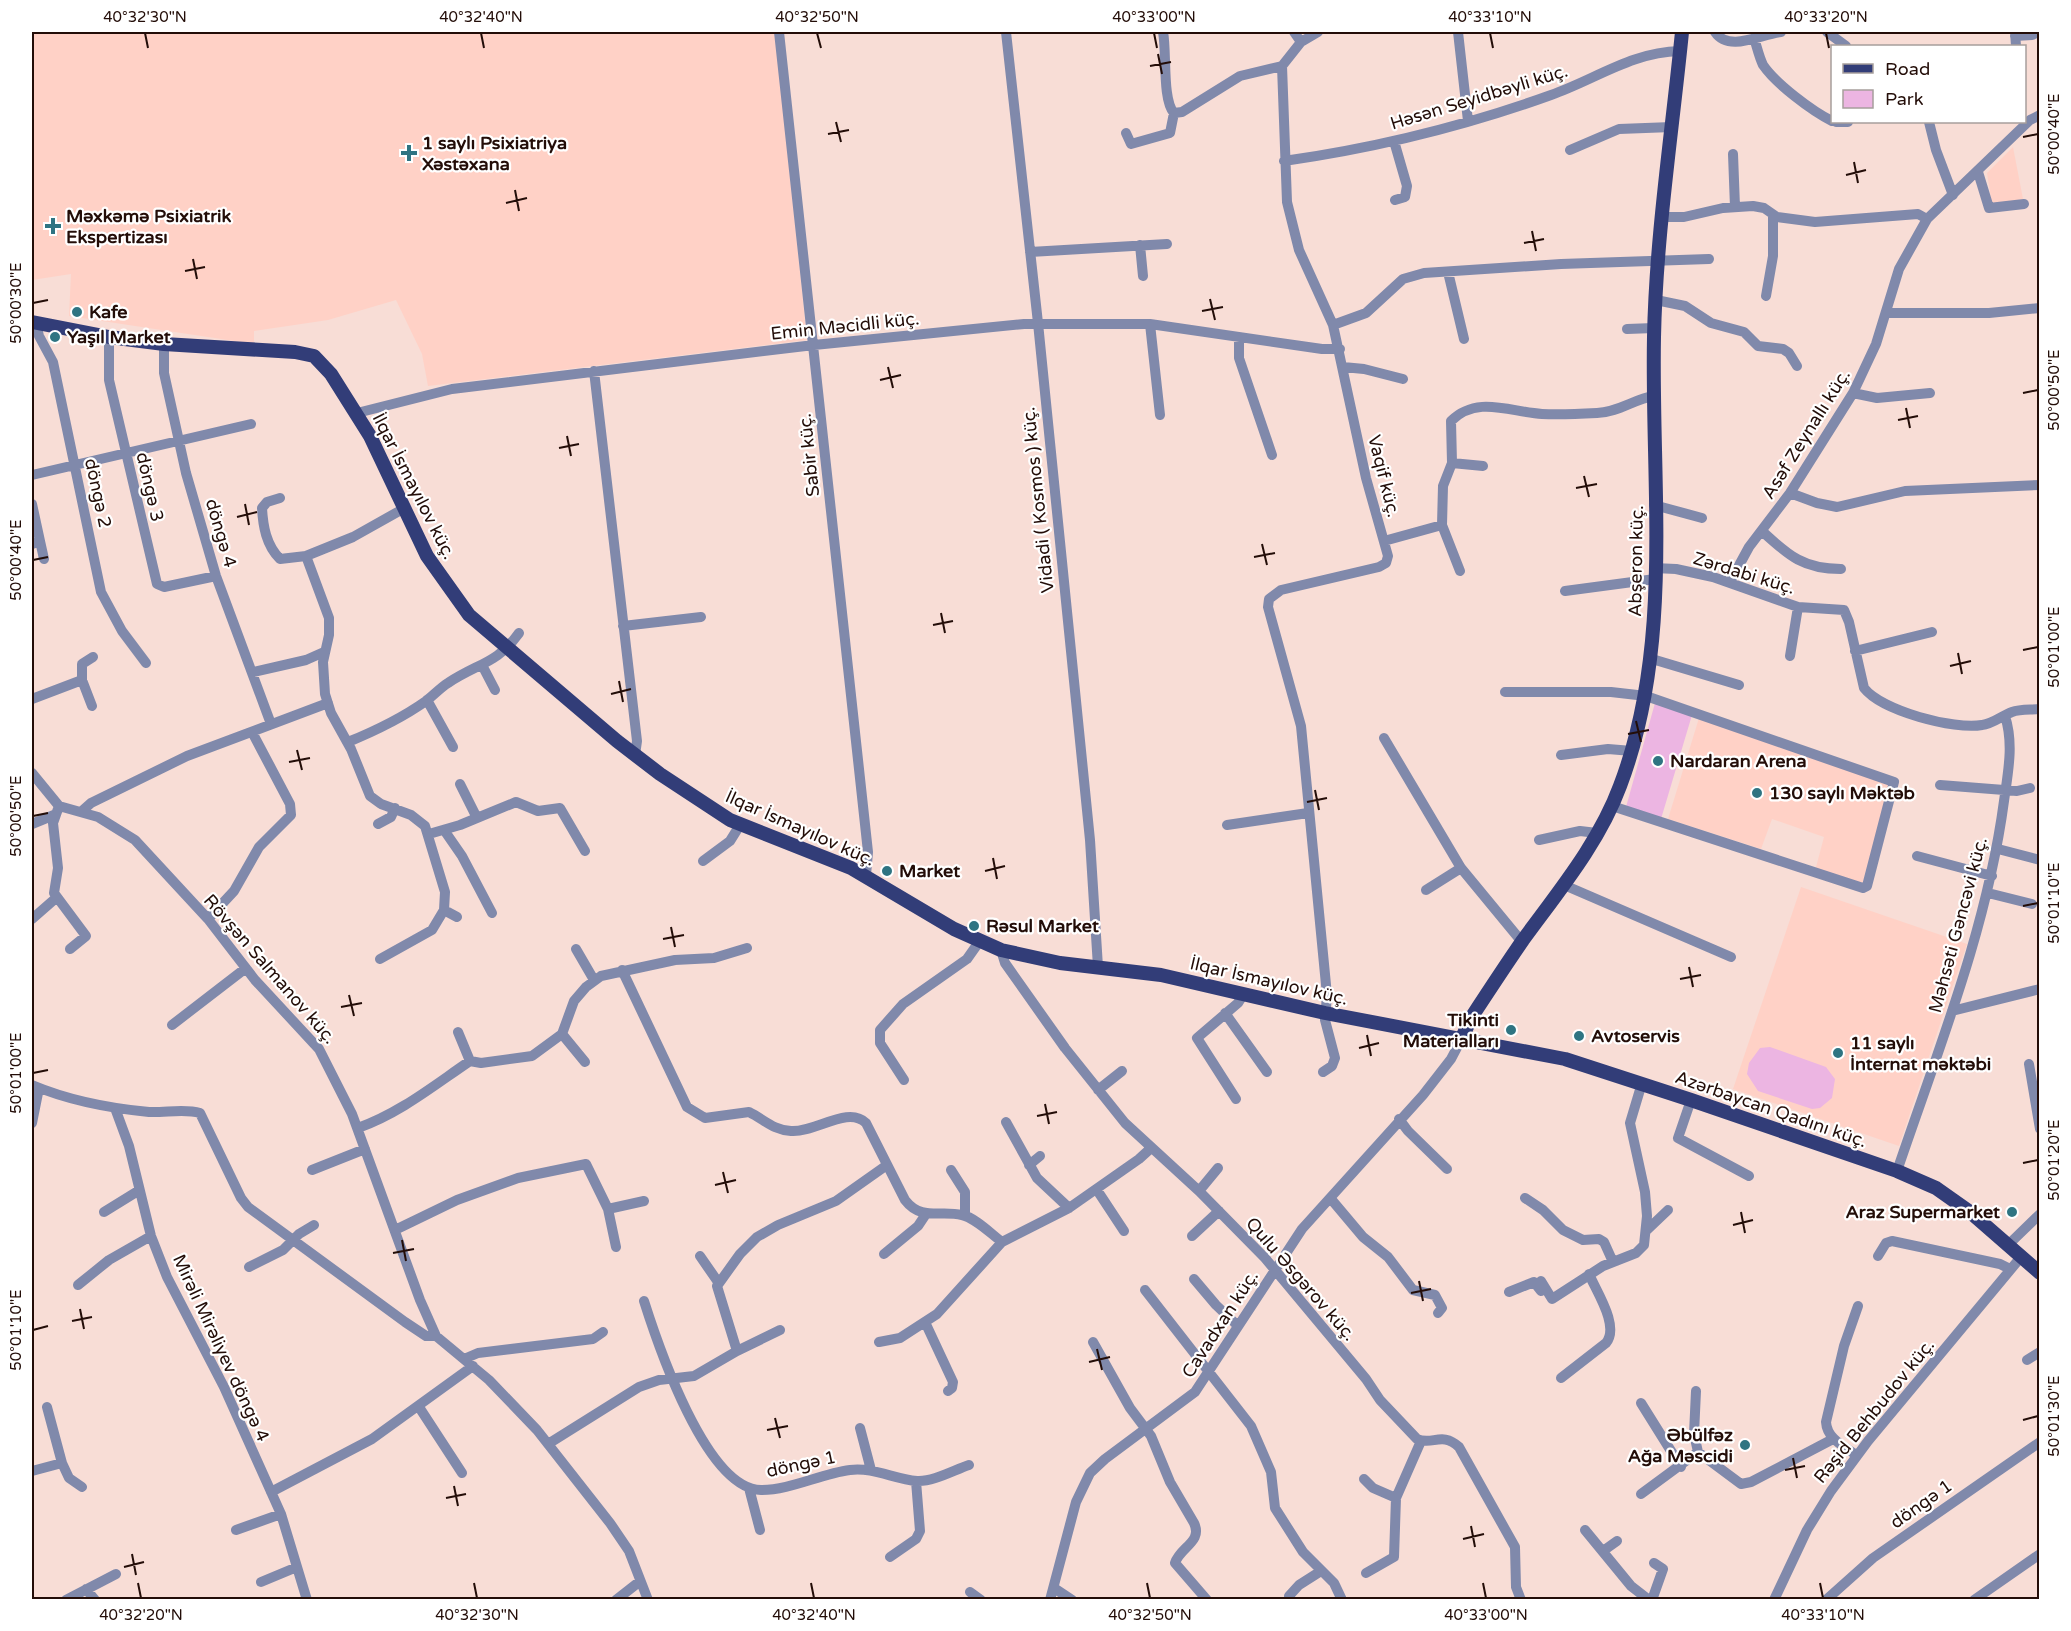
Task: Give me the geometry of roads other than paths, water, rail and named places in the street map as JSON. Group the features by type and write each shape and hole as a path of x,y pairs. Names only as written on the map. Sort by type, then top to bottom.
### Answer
{"main road":[{"name":"Abşeron küç.","path":"1461,1040 1470,1018 1564,885 1612,806 1632,750 1646,696 1652,659 1654,573 1654,328 1682,32"},
{"name":"İlqar İsmayılov küç.","path":"34,323 109,338 164,344 306,353 325,365 357,412 377,448 403,509 427,556 462,607 635,755 717,812 740,825 829,857 866,875 979,942 1002,950 1060,963 1161,975 1325,1013 1461,1040"},
{"name":"Azərbaycan Qadını küç.","path":"1461,1040 1565,1059 1642,1083 1897,1171 1953,1199 2040,1273"}],"street":[{"name":"Sabir küç.","path":"779,32 868,852 866,875"},
{"name":"Vidadi ( Kosmos ) küç.","path":"1006,32 1090,840 1098,967"},
{"path":"1126,133 1131,144 1168,135 1172,130 1174,113 1168,97 1167,58 1163,32"},
{"path":"1294,32 1300,42"},
{"path":"1174,113 1182,112 1240,76 1282,66 1300,42 1318,32"},
{"path":"1458,32 1468,121"},
{"path":"1715,32 1719,38 1729,42 1781,32"},
{"path":"1827,32 1845,45"},
{"path":"2015,38 2038,32"},
{"path":"1754,38 1761,59 1770,73 1802,101 1831,119"},
{"name":"Həsən Seyidbəyli küç.","path":"1284,161 1394,141 1468,121 1553,95 1646,54 1680,51"},
{"name":"Vaqif küç.","path":"1282,66 1287,202 1299,250 1333,325 1340,349 1366,478 1388,556 1383,565 1281,590 1269,599 1268,607 1301,726 1327,995 1326,1028 1335,1063 1323,1072"},
{"name":"Asəf Zeynallı küç.","path":"2026,123 2040,115"},
{"path":"1929,123 1936,150 1953,195"},
{"name":"Asəf Zeynallı küç.","path":"1730,582 1749,547 1790,493 1853,393 1876,344 1899,269 1927,219 2022,125"},
{"path":"1570,150 1619,129 1672,128"},
{"path":"1394,141 1407,186 1405,197 1395,200"},
{"path":"1733,154 1735,207"},
{"path":"1978,171 1989,207 2024,204"},
{"path":"1663,217 1684,217 1735,207 1760,206 1773,215 1815,222 1918,214 1927,219"},
{"path":"1766,296 1773,256 1773,215"},
{"path":"1030,252 1167,244"},
{"path":"1140,245 1143,276"},
{"path":"1333,325 1366,312 1403,279 1412,275 1561,264 1709,259"},
{"path":"1448,272 1464,339"},
{"path":"1656,300 1685,306 1711,323 1744,332 1758,346 1783,349 1789,353 1797,366"},
{"path":"1886,313 1989,313 2040,308"},
{"name":"döngə 2","path":"34,323 53,362 101,592 122,631 146,663"},
{"name":"Emin Məcidli küç.","path":"357,412 452,389 814,345 1038,323 1150,324 1322,349 1340,349"},
{"path":"1150,324 1160,415"},
{"path":"1627,329 1654,328"},
{"path":"1239,337 1239,358 1272,455"},
{"name":"döngə 3","path":"109,338 109,380 157,584 164,587 216,576"},
{"name":"döngə 4","path":"164,344 164,374 178,440 216,576 272,724"},
{"path":"1343,367 1364,369 1403,379"},
{"path":"594,371 637,746 635,755"},
{"path":"1853,393 1876,398 1930,393"},
{"path":"1460,571 1442,525 1443,486 1452,463 1451,421 1468,409 1493,406 1540,414 1617,411 1644,398 1654,396"},
{"path":"32,475 251,423"},
{"path":"1452,463 1483,466"},
{"path":"1790,493 1817,503 1837,507 1905,491 2040,485"},
{"path":"280,498 267,502 262,508 264,529 280,559 306,556 353,537 403,509"},
{"path":"32,504 36,543 44,560"},
{"path":"1654,505 1702,518"},
{"path":"1384,541 1442,525"},
{"path":"1763,531 1792,557 1813,567 1841,569"},
{"path":"306,556 329,618 323,677 328,704 348,742 370,796 411,815 429,834 444,885 444,910 432,930 380,959"},
{"name":"Zərdabi küç.","path":"1565,591 1676,569 1730,582 1780,603 1798,607 1844,610 1849,622 1864,688 1882,701 1930,720 1969,726 1991,723 2015,711 2040,709"},
{"path":"1790,656 1798,607"},
{"path":"622,626 701,617"},
{"path":"1855,651 1932,632"},
{"path":"348,742 398,719 427,700 448,682 495,659 508,648 519,633"},
{"path":"253,672 306,660 324,652"},
{"path":"92,706 82,680 82,664 93,657"},
{"path":"1652,659 1739,685"},
{"path":"482,665 495,690"},
{"path":"32,699 82,680"},
{"path":"1505,692 1611,692 1646,696 1889,778 1894,782 1866,886 1857,888 1612,806"},
{"path":"427,700 453,747"},
{"path":"82,811 91,803 187,756 328,704"},
{"name":"Məhsəti Gəncəvi küç.","path":"1897,1171 1952,1011 1988,893 1998,849 2011,743 2006,716"},
{"path":"208,920 234,891 259,847 291,815 290,804 252,732"},
{"path":"1384,738 1461,868 1522,942"},
{"path":"1561,755 1608,749 1632,750"},
{"path":"32,773 57,811 58,868 54,893 86,936 70,949"},
{"path":"460,784 477,818"},
{"path":"1940,785 1959,788 2030,788"},
{"path":"429,834 516,802 538,812 560,808 585,851"},
{"path":"378,824 391,817 395,808"},
{"path":"32,824 57,811"},
{"name":"Rövşən Salmanov küç.","path":"57,811 82,811 98,817 135,840 208,920 246,968 326,1058 358,1128 435,1336"},
{"path":"1227,825 1308,813"},
{"path":"703,861 730,841 740,825"},
{"path":"444,830 462,856 492,913"},
{"path":"1539,840 1580,831 1597,833"},
{"path":"1998,849 2040,860"},
{"path":"1917,856 1992,876"},
{"path":"1426,890 1461,868"},
{"path":"1564,885 1731,957"},
{"path":"1988,893 2032,904"},
{"path":"32,919 56,898"},
{"path":"444,910 457,917"},
{"path":"904,1080 880,1043 880,1030 903,1004 967,959 979,942"},
{"path":"358,1128 384,1119 403,1108 470,1061 532,1056 562,1034 574,1001 594,980 622,970 675,960 705,960 747,948"},
{"path":"576,949 594,980"},
{"name":"Qulu Əsgərov küç.","path":"1002,950 1005,963 1125,1123 1150,1149 1199,1191 1276,1270 1366,1379 1380,1400 1421,1441"},
{"path":"172,1025 246,968"},
{"path":"622,970 644,1012 662,1058 693,1113 705,1118 750,1112 772,1127 793,1131 814,1129 855,1115 866,1123 905,1200 914,1210 926,1215 965,1215 1002,1242"},
{"path":"1952,1011 1962,1011 2040,989"},
{"path":"1236,1099 1197,1040 1198,1036 1238,1003 1244,995"},
{"path":"1225,1012 1267,1072"},
{"path":"458,1032 470,1061"},
{"path":"562,1034 585,1062"},
{"name":"Cavadxan küç.","path":"1050,1599 1076,1502 1084,1482 1105,1459 1188,1400 1302,1229 1431,1085 1455,1054 1461,1040"},
{"path":"2029,1064 2040,1129"},
{"path":"1098,1090 1122,1071"},
{"path":"1509,1292 1534,1282 1547,1299 1552,1299 1589,1274 1641,1249 1647,1230 1645,1192 1630,1123 1642,1083"},
{"path":"32,1123 35,1087 70,1099 115,1108 200,1113 244,1202 413,1328 426,1336 435,1336 520,1410 610,1523 629,1551 639,1582 648,1599"},
{"path":"1691,1100 1678,1138 1749,1176"},
{"name":"Mirəli Mirəliyev döngə 4","path":"115,1108 129,1146 138,1191 151,1236 167,1277 224,1387 271,1492 281,1515 307,1599"},
{"path":"1399,1119 1407,1131 1447,1169"},
{"path":"1006,1122 1037,1178 1069,1208"},
{"path":"312,1170 365,1149"},
{"path":"879,1342 900,1338 942,1310 1002,1242 1069,1208 1097,1190 1150,1149"},
{"path":"1029,1165 1040,1156"},
{"path":"394,1230 457,1200 518,1178 580,1164 589,1167 608,1209 616,1248"},
{"path":"737,1351 717,1291 718,1282 747,1245 768,1229 836,1201 887,1165"},
{"path":"1199,1191 1218,1168"},
{"path":"951,1170 965,1192 965,1215"},
{"path":"1097,1190 1124,1231"},
{"path":"104,1212 138,1191"},
{"path":"1525,1198 1543,1210 1563,1230 1583,1240 1599,1239 1604,1242 1613,1262"},
{"path":"1331,1199 1363,1237 1388,1257 1413,1290 1435,1294 1442,1308 1438,1313"},
{"path":"608,1209 644,1201"},
{"path":"1647,1230 1668,1210"},
{"path":"1192,1236 1219,1212"},
{"path":"2008,1245 2040,1214"},
{"path":"884,1254 918,1226 926,1215"},
{"path":"249,1267 283,1251 294,1239 314,1225"},
{"path":"78,1286 109,1260 151,1236"},
{"path":"1878,1256 1886,1243 1892,1241 2000,1264 2010,1269"},
{"path":"700,1256 718,1282"},
{"name":"Rəşid Behbudov küç.","path":"1774,1599 1813,1519 1856,1455 2021,1257"},
{"path":"1561,1378 1606,1343 1610,1335 1609,1321 1589,1274"},
{"path":"1194,1279 1238,1326"},
{"path":"1540,1281 1552,1299"},
{"path":"1145,1290 1251,1426 1271,1472 1275,1508 1303,1552 1338,1588 1342,1599"},
{"name":"döngə 1","path":"644,1301 671,1379 712,1454 734,1481 749,1488 769,1488 849,1470 871,1470 916,1481"},
{"path":"1856,1455 1833,1439 1828,1432 1826,1422 1844,1346 1858,1306"},
{"path":"925,1322 953,1383 948,1391"},
{"path":"548,1444 630,1392 659,1380 685,1379 704,1372 737,1351 780,1330"},
{"path":"271,1492 362,1445 419,1407 478,1353 593,1339 603,1332"},
{"path":"1093,1342 1130,1408 1147,1430 1170,1482 1197,1529 1196,1538 1175,1563 1206,1599"},
{"path":"2027,1360 2040,1352"},
{"path":"1696,1391 1694,1434 1698,1452 1736,1482 1746,1484 1833,1439"},
{"path":"1641,1403 1681,1467"},
{"path":"47,1407 62,1463 72,1482 82,1487"},
{"path":"419,1407 462,1473"},
{"path":"860,1428 871,1470"},
{"path":"1366,1573 1394,1557 1396,1498 1421,1441 1449,1439 1464,1454 1515,1547 1516,1587 1521,1599"},
{"name":"döngə 1","path":"1826,1599 1873,1558 2040,1442"},
{"path":"1641,1494 1681,1467 1698,1452"},
{"path":"32,1471 62,1463"},
{"path":"890,1557 916,1539 920,1531 916,1481 969,1465"},
{"path":"1364,1479 1373,1488 1396,1498"},
{"path":"749,1488 760,1530"},
{"path":"236,1530 281,1515"},
{"path":"1585,1530 1632,1587 1650,1599 1663,1569 1654,1563"},
{"path":"1602,1551 1617,1541"},
{"path":"1974,1599 2040,1554"},
{"path":"261,1582 297,1567"},
{"path":"1289,1596 1321,1571"},
{"path":"66,1599 116,1574"},
{"path":"616,1599 639,1582"},
{"path":"86,1588 95,1599"},
{"path":"1054,1588 1072,1599"},
{"path":"970,1592 981,1599"}],"place":[{"name":"1 saylı Psixiatriya Xəstəxana","path":"409,153"},
{"name":"Məxkəmə Psixiatrik Ekspertizası","path":"53,226"},
{"name":"Kafe","path":"77,312"},
{"name":"Yaşıl Market","path":"55,337"},
{"name":"Nardaran Arena","path":"1658,761"},
{"name":"130 saylı Məktəb","path":"1757,793"},
{"name":"Market","path":"887,871"},
{"name":"Rəsul Market","path":"974,926"},
{"name":"Tikinti Materialları","path":"1511,1030"},
{"name":"Avtoservis","path":"1579,1036"},
{"name":"11 saylı İnternat məktəbi","path":"1838,1053"},
{"name":"Araz Supermarket","path":"2012,1212"},
{"name":"Əbülfəz Ağa Məscidi","path":"1745,1445"}]}
